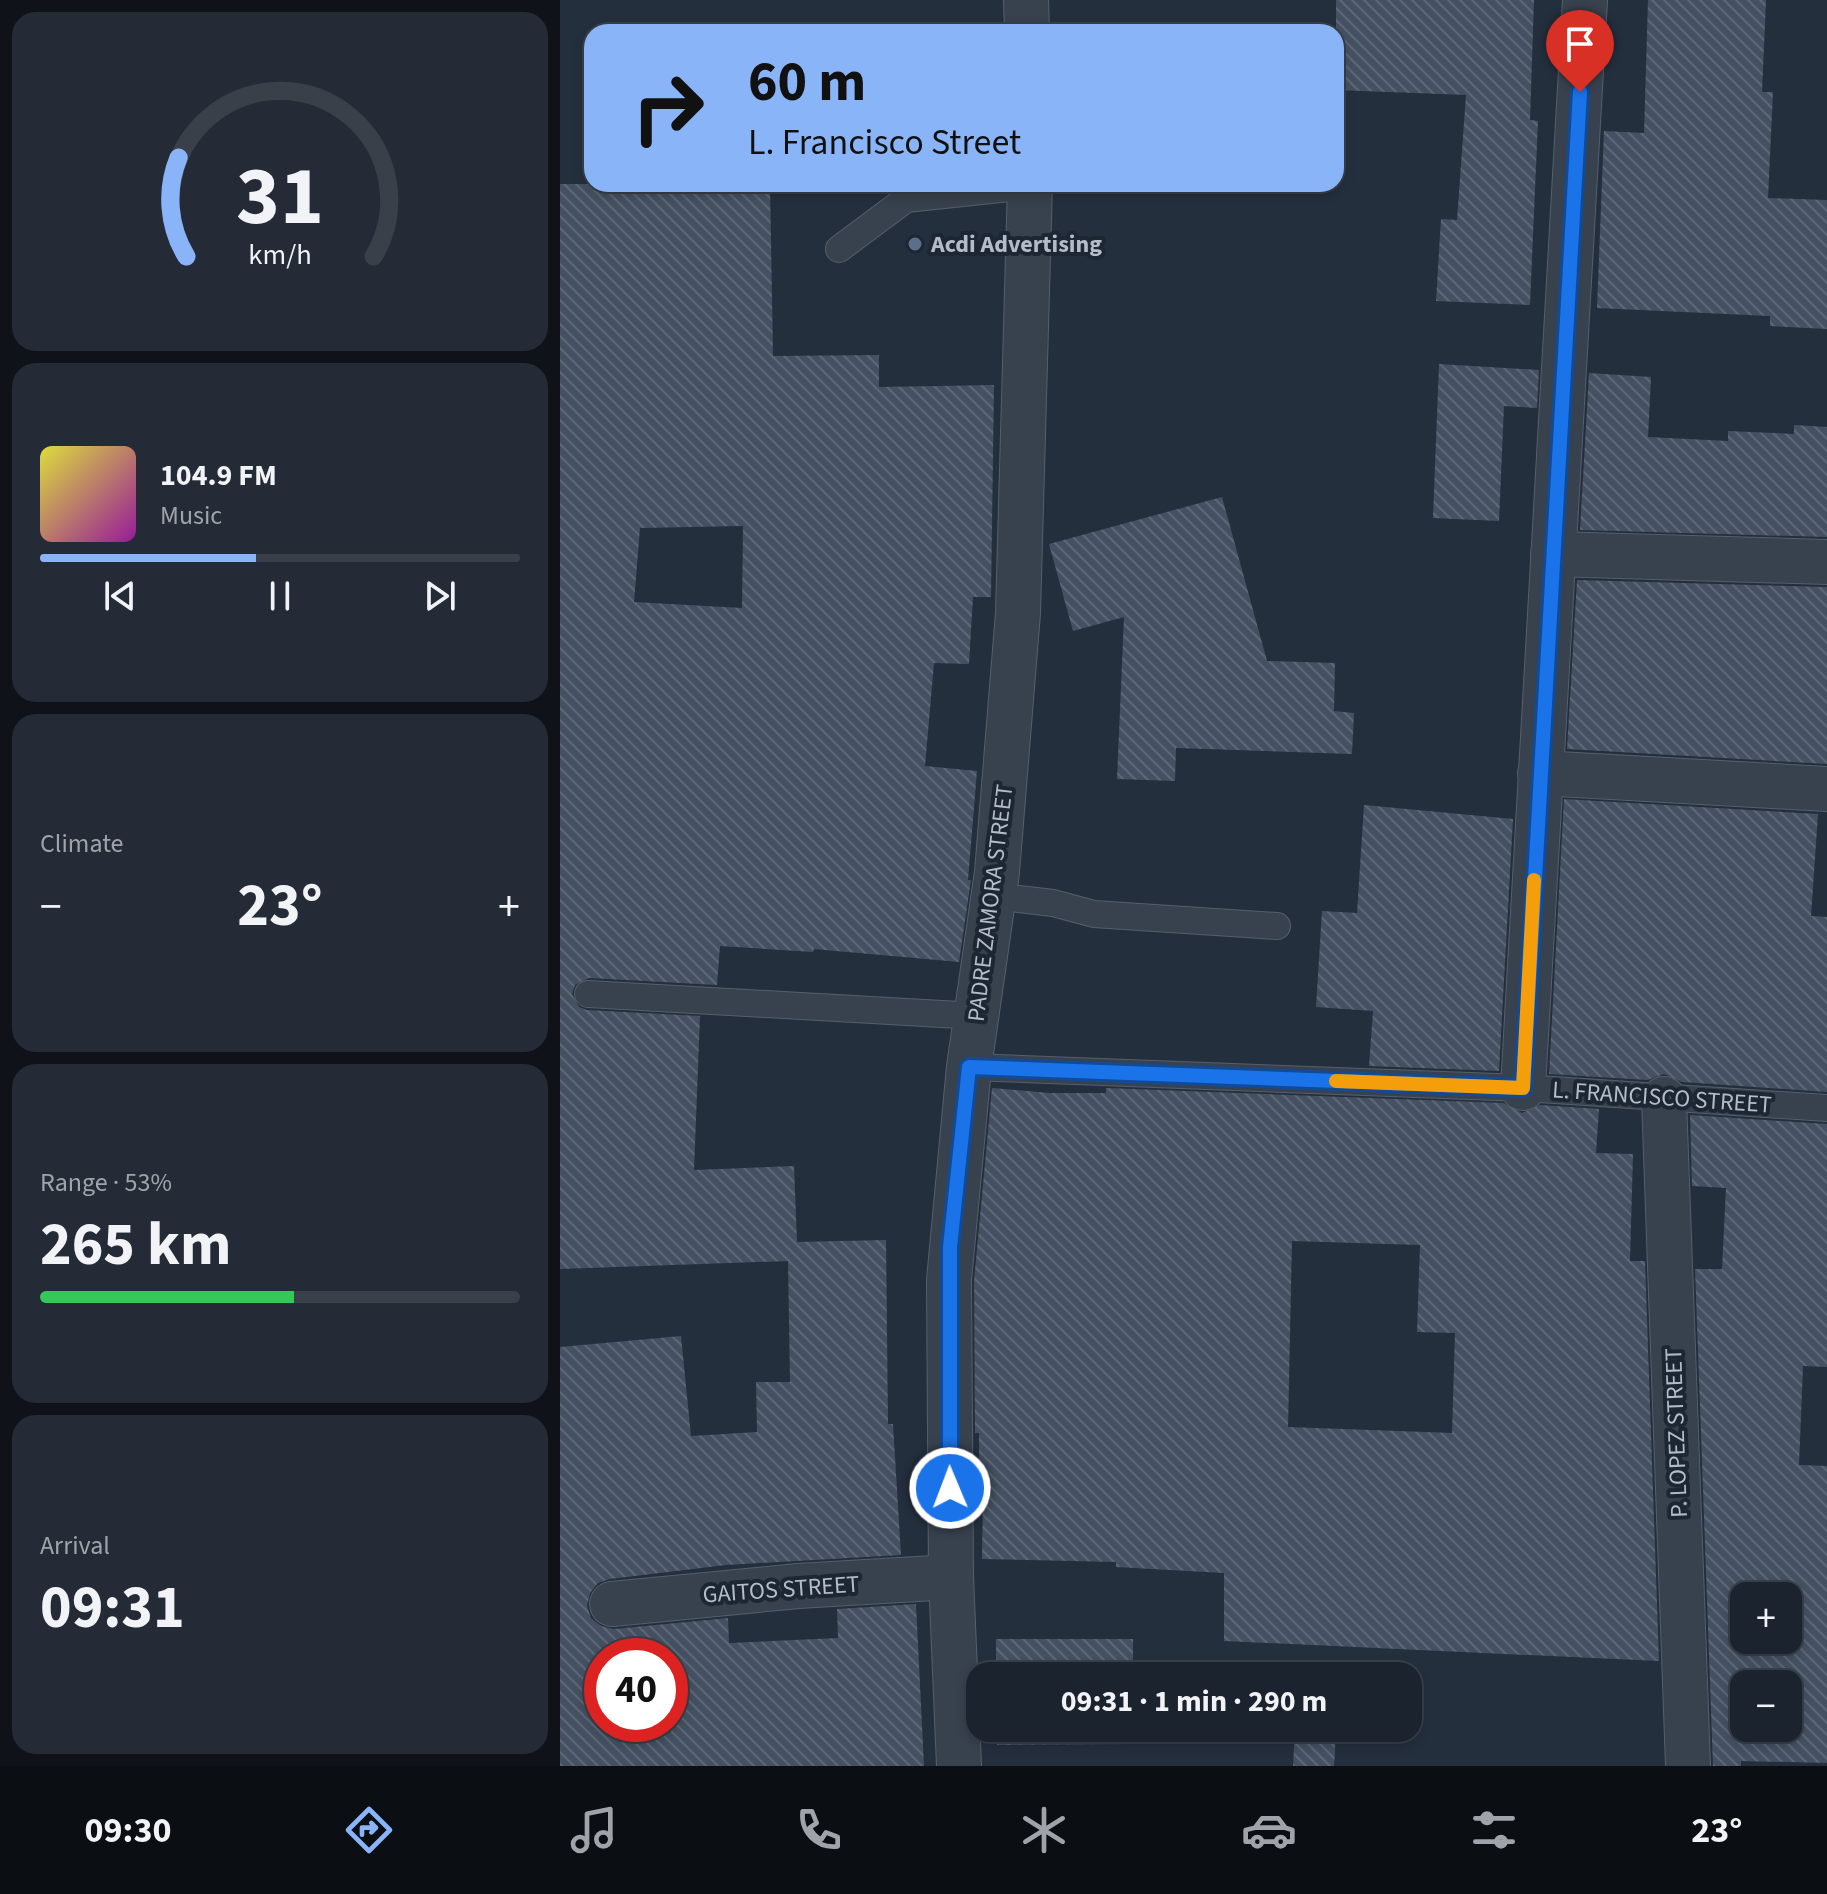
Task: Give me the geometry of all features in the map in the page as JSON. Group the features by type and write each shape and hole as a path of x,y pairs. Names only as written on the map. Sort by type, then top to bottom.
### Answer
{"street":[{"path":"1026,0 1027,24"},
{"path":"1523,1088 1585,0"},
{"name":"PADRE ZAMORA STREET","path":"959,1766 951,1577 949,1280 969,1067 994,896 1023,554 1030,192"},
{"path":"1553,554 1827,562"},
{"path":"1540,773 1827,789"},
{"name":"P. LOPEZ STREET","path":"1664,1099 1688,1766"},
{"name":"GAITOS STREET","path":"612,1604 798,1586 951,1577"}],"lane":[{"path":"839,249 906,199 968,192"},
{"path":"994,896 1053,903 1094,914 1277,926"},
{"path":"588,994 977,1016"},
{"name":"L. FRANCISCO STREET","path":"969,1067 1523,1088 1827,1108"}],"building":[{"path":"1336,0 1534,0 1530,120 1538,121 1530,305 1436,301 1441,219 1457,220 1466,95 1344,90 1344,24 1336,24"},
{"path":"1648,0 1766,0 1762,92 1773,92 1768,198 1827,200 1827,329 1770,326 1770,316 1597,308 1604,131 1644,133"},
{"path":"560,184 584,184 584,192 770,192 773,356 879,355 879,387 994,385 991,597 973,597 969,664 934,663 925,766 977,771 968,880 971,880 959,962 814,949 813,952 720,946 717,985 589,978 575,985 572,994 579,1007 587,1010 700,1016 694,1170 794,1166 797,1242 886,1240 888,1424 893,1424 901,1555 726,1565 610,1579 598,1583 590,1593 587,1606 591,1618 601,1626 614,1629 728,1618 729,1643 838,1638 837,1609 916,1604 924,1766 560,1766 560,1347 681,1336 691,1436 757,1432 756,1382 790,1382 788,1261 560,1269","holes":["743,526 742,608 634,602 640,528"]},
{"path":"1439,364 1539,370 1537,408 1504,406 1499,521 1433,518"},
{"path":"1589,373 1651,377 1648,437 1728,441 1728,431 1794,434 1794,425 1827,427 1827,537 1580,530"},
{"path":"1222,497 1267,661 1335,663 1334,711 1354,713 1352,754 1176,748 1175,781 1117,779 1124,617 1073,631 1049,544"},
{"path":"1577,580 1827,587 1827,764 1567,749"},
{"path":"1564,799 1818,814 1811,916 1827,917 1827,1092 1682,1082 1664,1074 1648,1080 1549,1074"},
{"path":"1364,805 1513,819 1499,1071 1369,1066 1373,1011 1316,1007 1322,911 1357,913"},
{"path":"992,1088 1050,1093 1106,1093 1106,1088 1504,1103 1522,1113 1540,1105 1599,1109 1596,1153 1633,1154 1630,1261 1645,1261 1659,1661 1224,1641 1224,1573 1116,1567 1116,1562 982,1559 983,1490 979,1490 979,1433 975,1433 974,1281","holes":["1292,1241 1420,1245 1417,1332 1455,1333 1452,1433 1288,1427"]},
{"path":"1690,1115 1827,1124 1827,1367 1803,1366 1799,1465 1827,1466 1827,1763 1741,1761 1741,1766 1713,1766 1695,1269 1722,1269 1726,1188 1692,1186"},
{"path":"996,1639 1133,1639 1133,1662 996,1662"},
{"path":"997,1742 1133,1742 1133,1744 997,1745"},
{"path":"1294,1742 1335,1742 1334,1766 1293,1766"}],"slow traffic":[{"path":"1336,1081 1523,1088 1534,880"}],"place":[{"name":"Acdi Advertising","path":"915,244"}],"route":[{"path":"950,1488 950,1247 969,1067 1523,1088 1580,92"}]}
